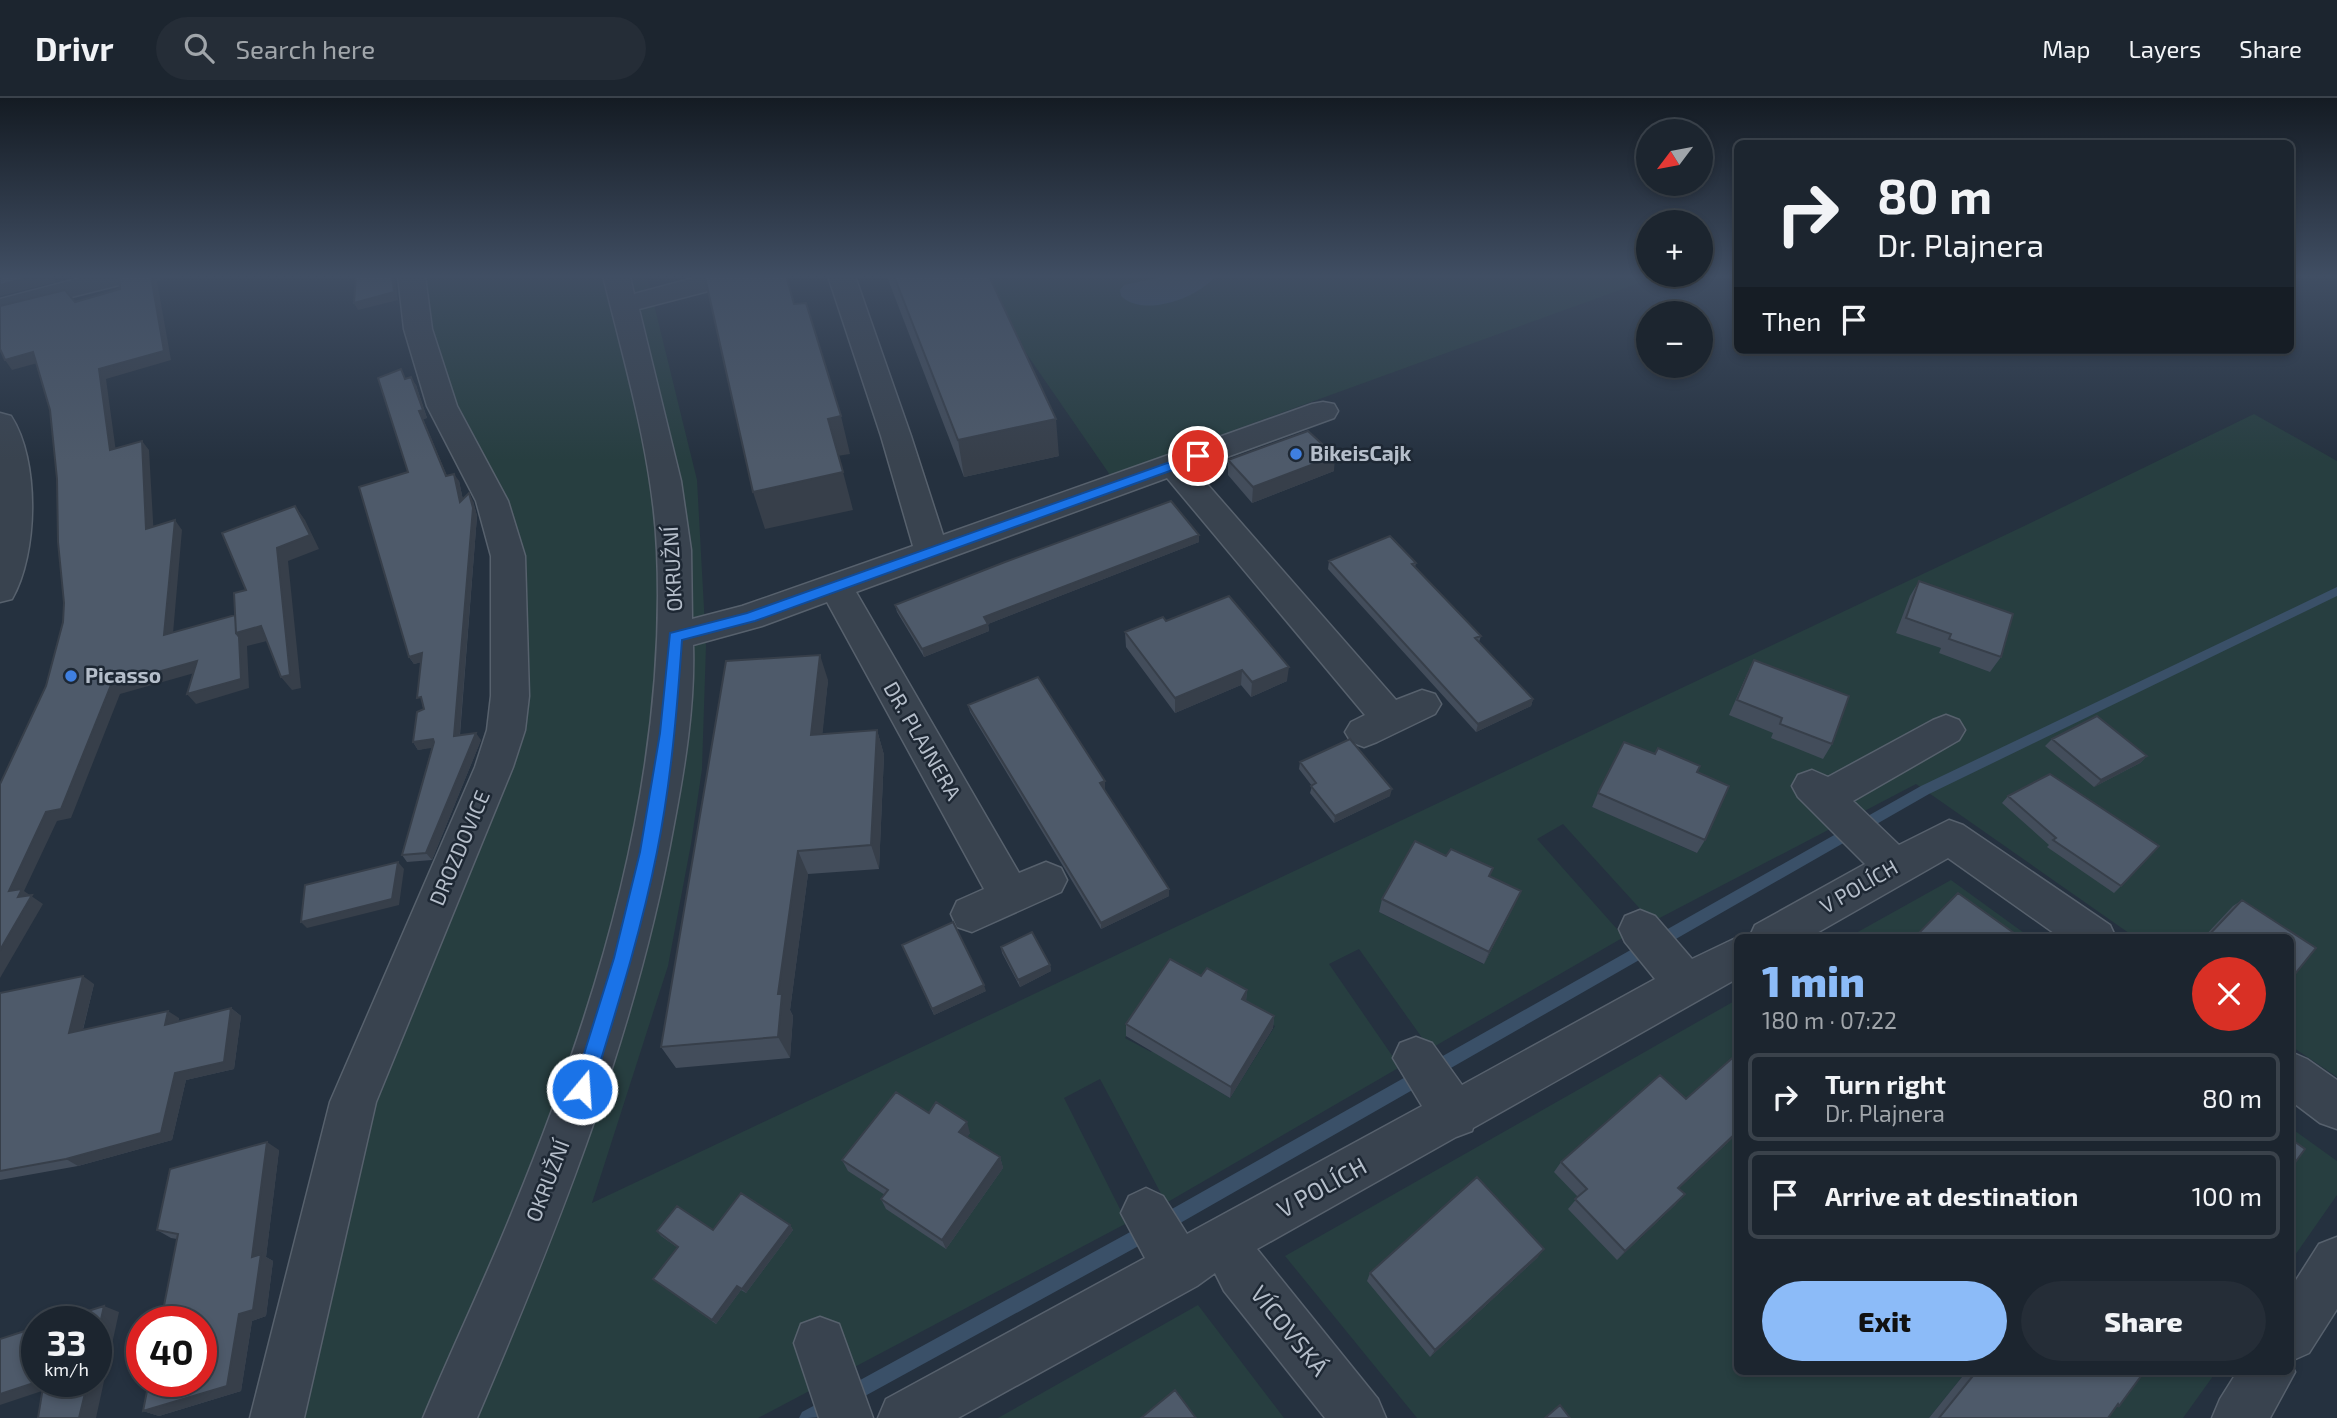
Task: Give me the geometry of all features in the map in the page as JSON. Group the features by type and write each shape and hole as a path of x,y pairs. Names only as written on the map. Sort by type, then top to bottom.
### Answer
{"street":[{"name":"DROZDOVICE","path":"277,1418 354,1102 494,767 506,730 510,696 508,556 504,535 492,501 442,406 421,338"},
{"name":"OKRUŽNÍ","path":"450,1418 556,1162 615,984 648,852 658,797 668,733 676,587 670,513 630,338"},
{"path":"862,338 931,551"},
{"path":"675,637 741,620 1323,411"},
{"path":"0,423 16,464 18,492 15,530 0,590"},
{"path":"1173,465 1392,718"},
{"name":"DR. PLAJNERA","path":"835,585 1028,888 972,914"},
{"path":"1888,860 1823,797 1946,730"},
{"name":"V POLÍCH","path":"1776,934 1888,860 1949,837 2089,934"},
{"path":"1640,929 1678,973"},
{"name":"V POLÍCH","path":"905,1418 1163,1242 1225,1241 1437,1088 1678,973 1734,957"},
{"path":"2294,1076 2337,1107"},
{"name":"VÍCOVSKÁ","path":"1225,1241 1242,1273 1359,1418"},
{"path":"2294,1330 2337,1262"},
{"path":"820,1343 845,1416"},
{"path":"2239,1418 2266,1375"}],"green space":[{"path":"435,338 662,338 697,480 706,645 702,769 668,966 592,1203 2020,528 2254,414 2337,461 2337,1077 2294,1048 2294,934 2130,934 1916,784 1652,922 1563,824 1537,839 1624,937 1430,1049 1359,949 1329,964 1400,1067 1166,1203 1100,1079 1064,1098 1127,1223 758,1418 298,1418 377,1078 523,734 523,551 492,477 451,404","holes":["1618,756 1648,769 1651,763 1692,780 1689,786 1720,800 1697,853 1671,842 1673,835 1621,812 1618,818 1592,807","1412,855 1442,869 1447,862 1487,882 1484,889 1515,904 1483,964 1457,951 1460,944 1408,918 1404,925 1379,912","1170,972 1201,988 1209,979 1246,1002 1243,1009 1275,1026 1230,1098 1203,1082 1208,1074 1157,1045 1151,1052 1125,1038"]},
{"path":"1015,338 1488,338 1110,475"},
{"path":"1951,880 2025,934 1854,934"},
{"path":"1734,1001 1734,1375 1964,1375 1929,1418 1417,1418 1285,1256"},
{"path":"2294,1130 2337,1161 2337,1195 2294,1257"},
{"path":"1198,1305 1284,1418 1195,1418 1178,1394 1150,1418 998,1418"},
{"path":"2123,1375 2214,1375 2183,1418 2024,1418"}],"building":[{"path":"0,338 162,338 164,351 99,369 110,450 142,441 146,529 175,520 164,635 235,615 241,679 187,694 197,661 111,685 61,809 46,812 9,891 22,889 18,897 32,895 0,950 0,784 46,686 63,622 64,603 50,410 33,352 5,360 0,349"},
{"path":"719,338 817,338 841,416 828,419 843,472 753,492"},
{"path":"918,338 1018,338 1056,419 958,440"},
{"path":"401,369 405,379 411,377 423,410 419,411 446,476 454,474 460,502 469,493 473,508 454,736 476,733 426,853 402,855 434,742 433,739 413,742 417,712 424,709 421,697 417,698 422,653 409,657 359,487 408,472 378,378"},
{"path":"1308,431 1335,456 1253,487 1228,460"},
{"path":"1171,501 1199,535 984,617 988,624 922,649 895,605 1005,562"},
{"path":"295,506 310,535 277,548 290,675 281,677 261,626 236,633 234,593 246,590 222,533"},
{"path":"1390,536 1416,563 1412,564 1481,636 1475,638 1533,699 1478,724 1329,561"},
{"path":"1919,581 2013,614 2001,657 1949,639 1951,634 1906,618"},
{"path":"1229,596 1289,667 1252,682 1242,670 1175,698 1125,632 1163,617 1166,621"},
{"path":"820,655 811,735 877,730 871,845 798,851 778,994 782,994 778,1037 661,1047 726,661"},
{"path":"1754,660 1849,696 1832,744 1780,724 1782,718 1737,700"},
{"path":"1038,677 1105,781 1100,783 1169,889 1101,923 968,705"},
{"path":"2097,716 2147,756 2101,780 2052,739"},
{"path":"1350,739 1392,789 1335,816 1311,786 1316,783 1300,762"},
{"path":"1624,742 1655,754 1658,748 1700,766 1697,772 1729,786 1705,840 1598,793"},
{"path":"2050,774 2159,846 2121,886 2053,840 2056,838 2008,796"},
{"path":"1415,841 1446,856 1451,849 1493,868 1489,876 1521,891 1489,952 1382,899"},
{"path":"398,862 392,899 301,922 305,885"},
{"path":"1958,893 2015,934 1918,934"},
{"path":"2242,900 2316,948 2294,975 2294,934 2210,934"},
{"path":"953,922 984,985 932,1009 902,945"},
{"path":"1032,932 1050,965 1018,980 1001,947"},
{"path":"1170,959 1201,976 1207,968 1247,990 1242,999 1274,1016 1231,1087 1126,1024"},
{"path":"83,976 69,1033 168,1011 165,1025 231,1008 224,1062 175,1073 161,1133 66,1159 0,1171 0,993"},
{"path":"1734,1057 1734,1135 1678,1188 1685,1194 1625,1251 1575,1199 1587,1189 1561,1162 1660,1075 1686,1099"},
{"path":"896,1092 929,1113 936,1102 967,1122 959,1132 1000,1157 942,1240 881,1199 888,1190 842,1160"},
{"path":"2294,1141 2305,1149 2294,1164"},
{"path":"267,1142 252,1257 261,1254 253,1310 239,1314 227,1386 217,1389 217,1306 164,1306 178,1234 157,1230 170,1169"},
{"path":"1477,1177 1544,1249 1435,1350 1370,1273"},
{"path":"741,1193 790,1225 742,1289 737,1286 712,1320 653,1279 678,1247 657,1231 677,1206 713,1230"},
{"path":"21,1332 21,1387 0,1394 0,1339"},
{"path":"1974,1375 2142,1375 2108,1418 1939,1418"},
{"path":"1175,1390 1196,1418 1141,1418"},
{"path":"41,1397 84,1397 79,1418 38,1418"},
{"path":"146,1397 190,1397 143,1411"},
{"path":"1560,1405 1570,1418 1545,1418"}],"waterway":[{"path":"848,1396 1169,1220 1925,790 2337,591"},
{"path":"808,1418 832,1405"}],"place":[{"name":"BikeisCajk","path":"1296,454"},
{"name":"Picasso","path":"71,676"}],"route":[{"path":"582,1089 623,958 648,852 668,733 675,637 750,617 1198,456"}]}
